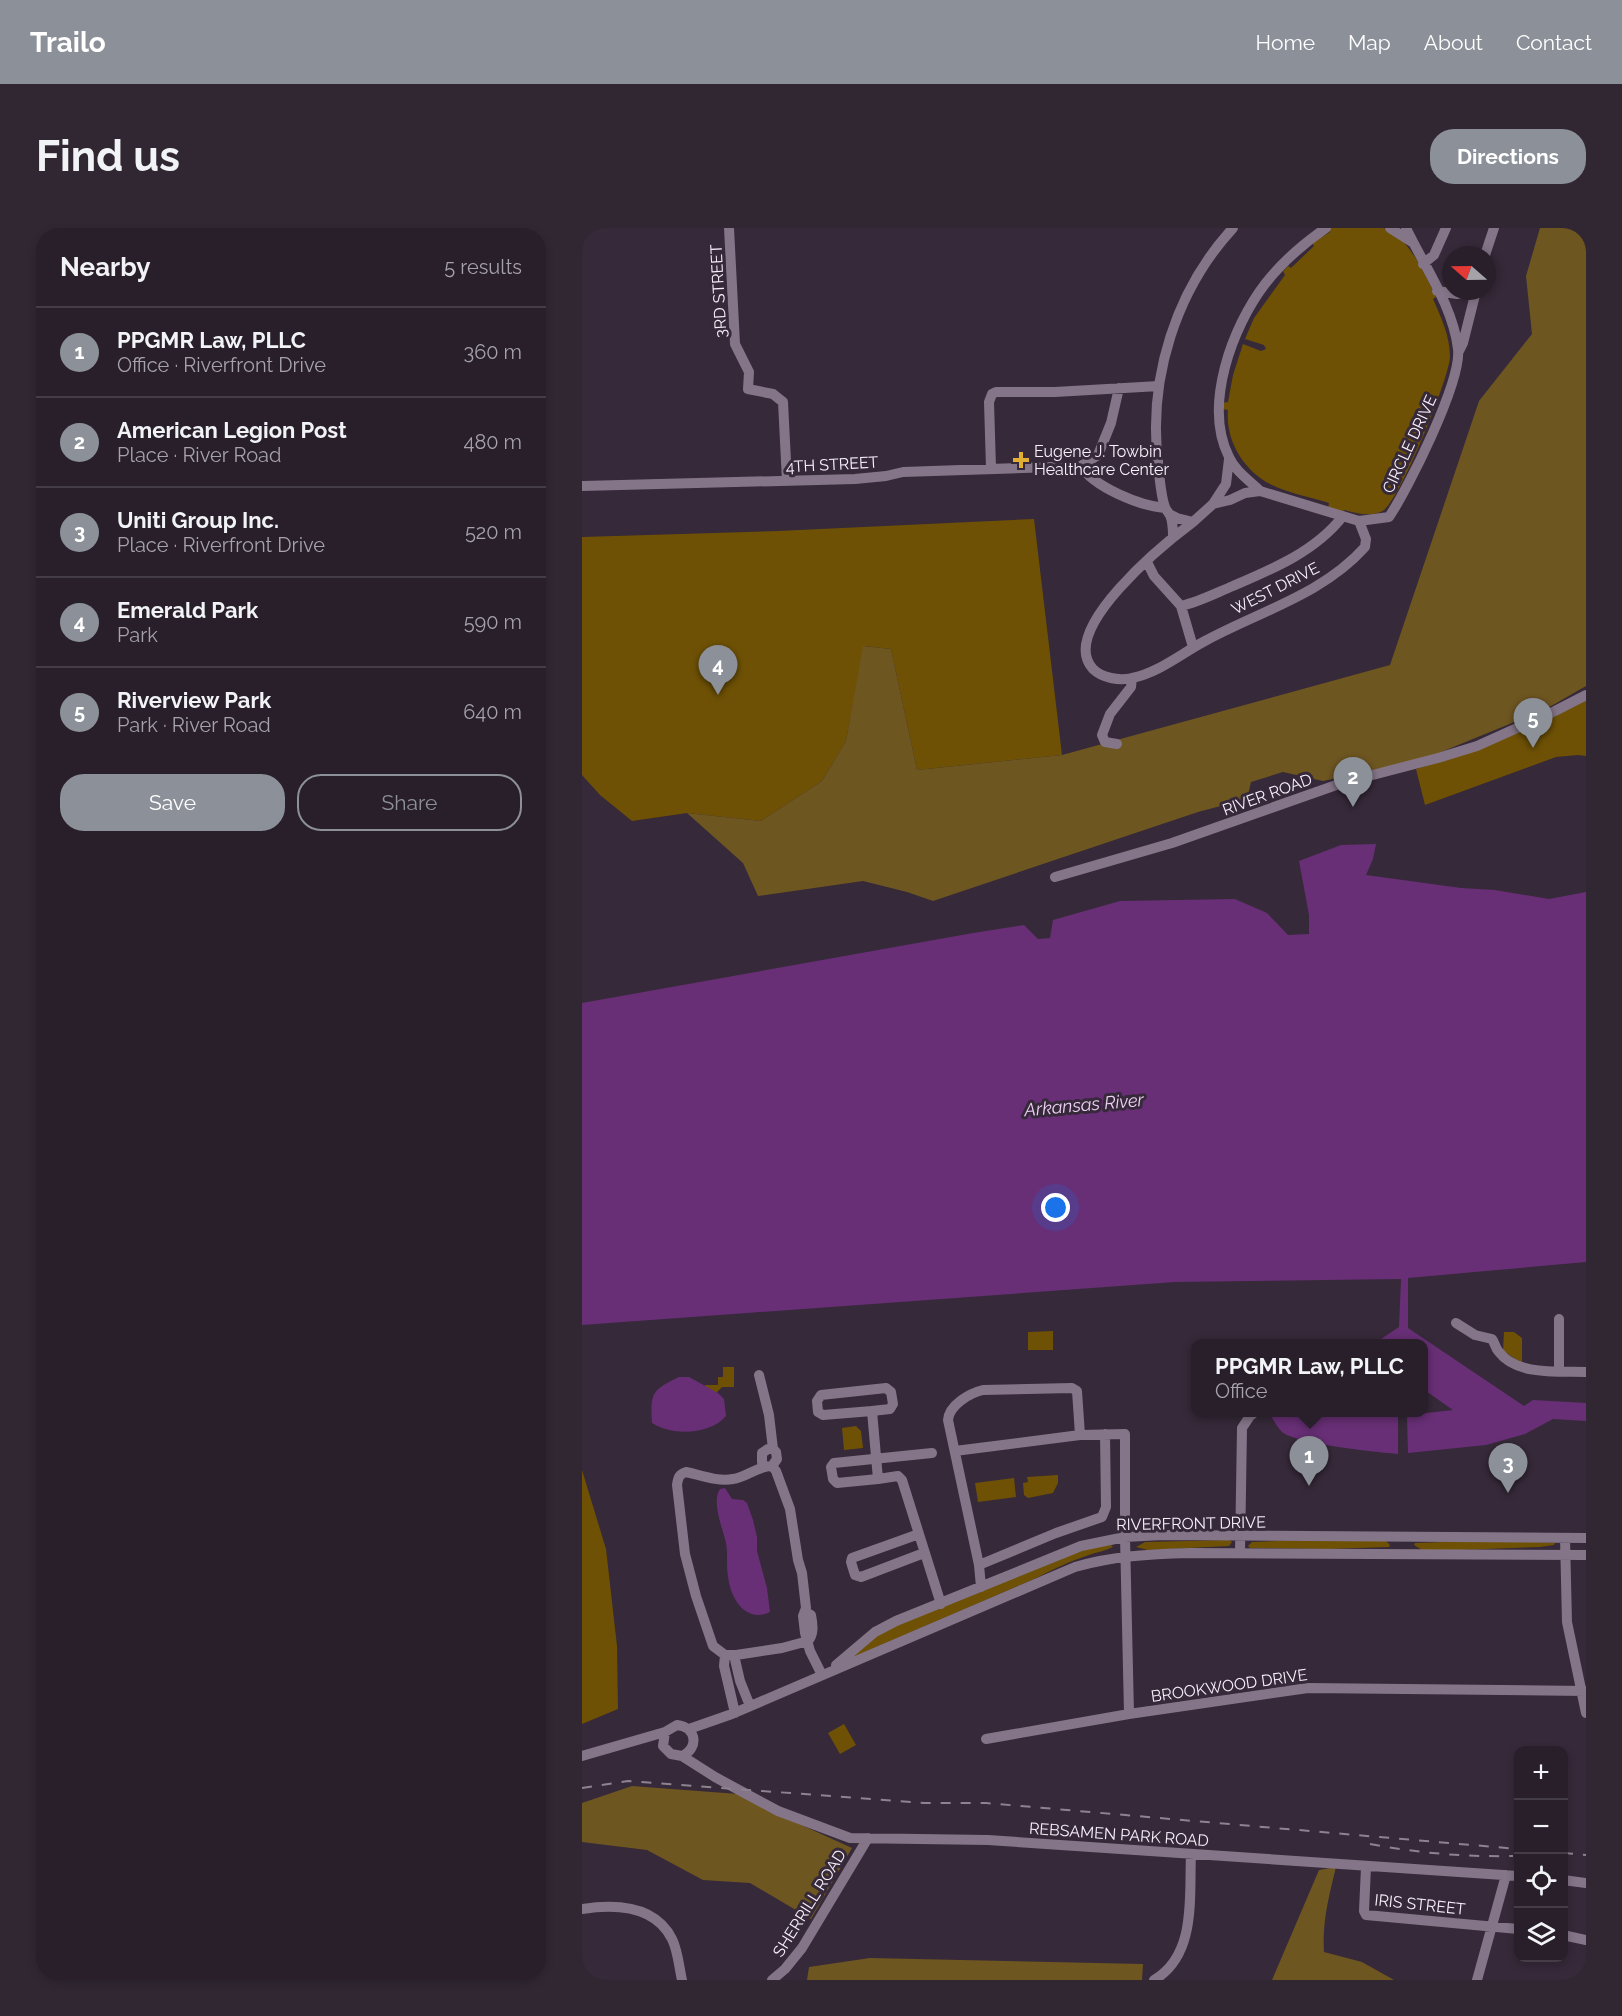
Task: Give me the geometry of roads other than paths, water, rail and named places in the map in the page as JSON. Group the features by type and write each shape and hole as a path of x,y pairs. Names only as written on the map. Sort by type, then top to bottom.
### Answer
{"street":[{"name":"3RD STREET","path":"729,228 735,344 749,372 748,389 778,397 783,402 787,481"},
{"path":"1173,537 1156,442 1159,386 1167,346 1180,309 1202,269 1233,228"},
{"path":"1260,491 1229,459 1220,431 1218,414 1225,369 1242,321 1265,284 1289,257 1326,228"},
{"path":"1390,228 1413,242"},
{"path":"1406,228 1448,315 1458,351"},
{"path":"1424,264 1434,255 1446,228"},
{"path":"1488,246 1494,228"},
{"path":"1437,291 1442,292"},
{"path":"1458,351 1463,343 1472,300"},
{"name":"CIRCLE DRIVE","path":"1260,491 1359,521 1389,517 1429,442 1447,398 1458,351"},
{"path":"991,468 989,402 990,396 996,392 1159,386"},
{"path":"1119,388 1117,402 1103,445 1095,458 1081,466 1086,473 1118,495 1193,522 1214,504 1226,484 1229,459"},
{"name":"4TH STREET","path":"584,486 855,479 903,472 1081,466"},
{"path":"1214,504 1245,493 1260,491"},
{"path":"1181,606 1279,566 1309,547 1343,516"},
{"name":"WEST DRIVE","path":"1193,522 1173,537 1147,562 1102,610 1090,631 1085,648 1089,664 1100,674 1110,678 1132,678 1162,665 1239,623 1309,591 1343,568 1365,547 1366,539 1359,521"},
{"path":"1147,562 1154,576 1181,606 1193,647"},
{"path":"1117,744 1106,742 1102,735 1110,714 1131,687 1132,678"},
{"name":"RIVER ROAD","path":"1055,877 1172,843 1342,783 1477,746 1545,716 1586,694"},
{"path":"1559,1319 1559,1371"},
{"path":"1456,1323 1475,1335 1492,1339 1500,1353 1512,1362 1532,1370 1586,1372"},
{"path":"759,1375 769,1415 773,1449 768,1449 762,1454 762,1462 776,1471 790,1509 802,1573 806,1612 811,1615 813,1631 808,1641 782,1648 730,1655 713,1646 696,1596 684,1546 678,1478 686,1472 734,1479 768,1466"},
{"path":"886,1388 891,1392 893,1404 890,1409 872,1411 823,1415 818,1412 817,1401 821,1395 886,1388"},
{"path":"981,1587 979,1565 948,1414 951,1409 974,1392 984,1390 1071,1388 1077,1390 1080,1435"},
{"path":"872,1411 878,1479"},
{"path":"1240,1554 1242,1428 1249,1417"},
{"path":"979,1565 1056,1533 1102,1517 1106,1507 1104,1434"},
{"path":"955,1451 1080,1435 1125,1434 1129,1714"},
{"path":"932,1454 834,1463 831,1467 832,1479 837,1483 898,1476 902,1480 940,1604"},
{"path":"919,1534 852,1558 851,1562 855,1575 861,1577 924,1553"},
{"name":"RIVERFRONT DRIVE","path":"826,1673 875,1632 896,1621 1081,1546 1125,1537 1586,1538"},
{"path":"1565,1538 1567,1622 1586,1713"},
{"name":"RIVERFRONT DRIVE","path":"689,1729 734,1713 1075,1567 1125,1556 1142,1554 1586,1555"},
{"path":"808,1641 810,1651 826,1673"},
{"path":"730,1655 750,1706"},
{"path":"730,1655 724,1666 734,1713"},
{"path":"729,1685 740,1681"},
{"name":"BROOKWOOD DRIVE","path":"986,1739 1129,1714 1308,1688 1583,1691"},
{"name":"RIVERFRONT DRIVE","path":"694,1745 701,1735 734,1713"},
{"name":"REBSAMEN PARK ROAD","path":"582,1756 665,1732 678,1725 689,1729 693,1734 700,1761 730,1784"},
{"path":"663,1746 665,1732"},
{"name":"REBSAMEN PARK ROAD","path":"620,1745 649,1742 663,1746 671,1754 682,1756 778,1811 850,1838 988,1840 1514,1876"},
{"path":"682,1756 688,1754 694,1745"},
{"name":"SHERRILL ROAD","path":"772,1980 785,1969 802,1948 868,1838"},
{"path":"1154,1980 1175,1961 1186,1936 1191,1854"},
{"name":"IRIS STREET","path":"1366,1867 1364,1911 1366,1915 1514,1929"},
{"path":"1477,1980 1506,1875"},
{"path":"1568,1881 1586,1883"},
{"path":"582,1909 618,1907 639,1911 658,1921 672,1940 682,1980"},
{"path":"1568,1936 1586,1940"}],"water":[{"name":"Arkansas River","path":"1376,844 1366,875 1461,888 1495,890 1549,899 1586,892 1586,1262 1408,1278 1408,1328 1424,1339 1381,1339 1399,1327 1401,1279 1175,1282 582,1325 582,1003 1024,925 1038,939 1050,938 1053,920 1120,901 1235,899 1267,913 1288,935 1309,934 1309,915 1299,861 1341,845"},
{"path":"1428,1341 1524,1406 1533,1400 1586,1403 1586,1421 1553,1419 1525,1434 1486,1445 1408,1453 1408,1417 1428,1417 1428,1413 1453,1410 1428,1392"},
{"path":"679,1377 689,1377 718,1393 724,1399 726,1416 710,1427 690,1432 670,1430 652,1423 652,1405 655,1394 663,1385"},
{"path":"1272,1417 1398,1417 1398,1454 1337,1447 1303,1440 1282,1432"},
{"path":"725,1488 732,1499 743,1500 747,1503 753,1520 770,1612 761,1615 746,1611 740,1606 729,1584 726,1543 717,1508 720,1489"}],"railway":[{"path":"582,1788 628,1781 924,1803 986,1803 1514,1849"},
{"path":"1370,1844 1441,1854 1513,1856"},
{"path":"1568,1853 1586,1855"}],"place":[{"name":"Eugene J. Towbin Healthcare Center","path":"1021,460"},
{"name":"Emerald Park","path":"718,695"},
{"name":"Riverview Park","path":"1533,748"},
{"name":"American Legion Post","path":"1353,807"},
{"name":"PPGMR Law, PLLC","path":"1309,1486"},
{"name":"Uniti Group Inc.","path":"1508,1493"}]}
